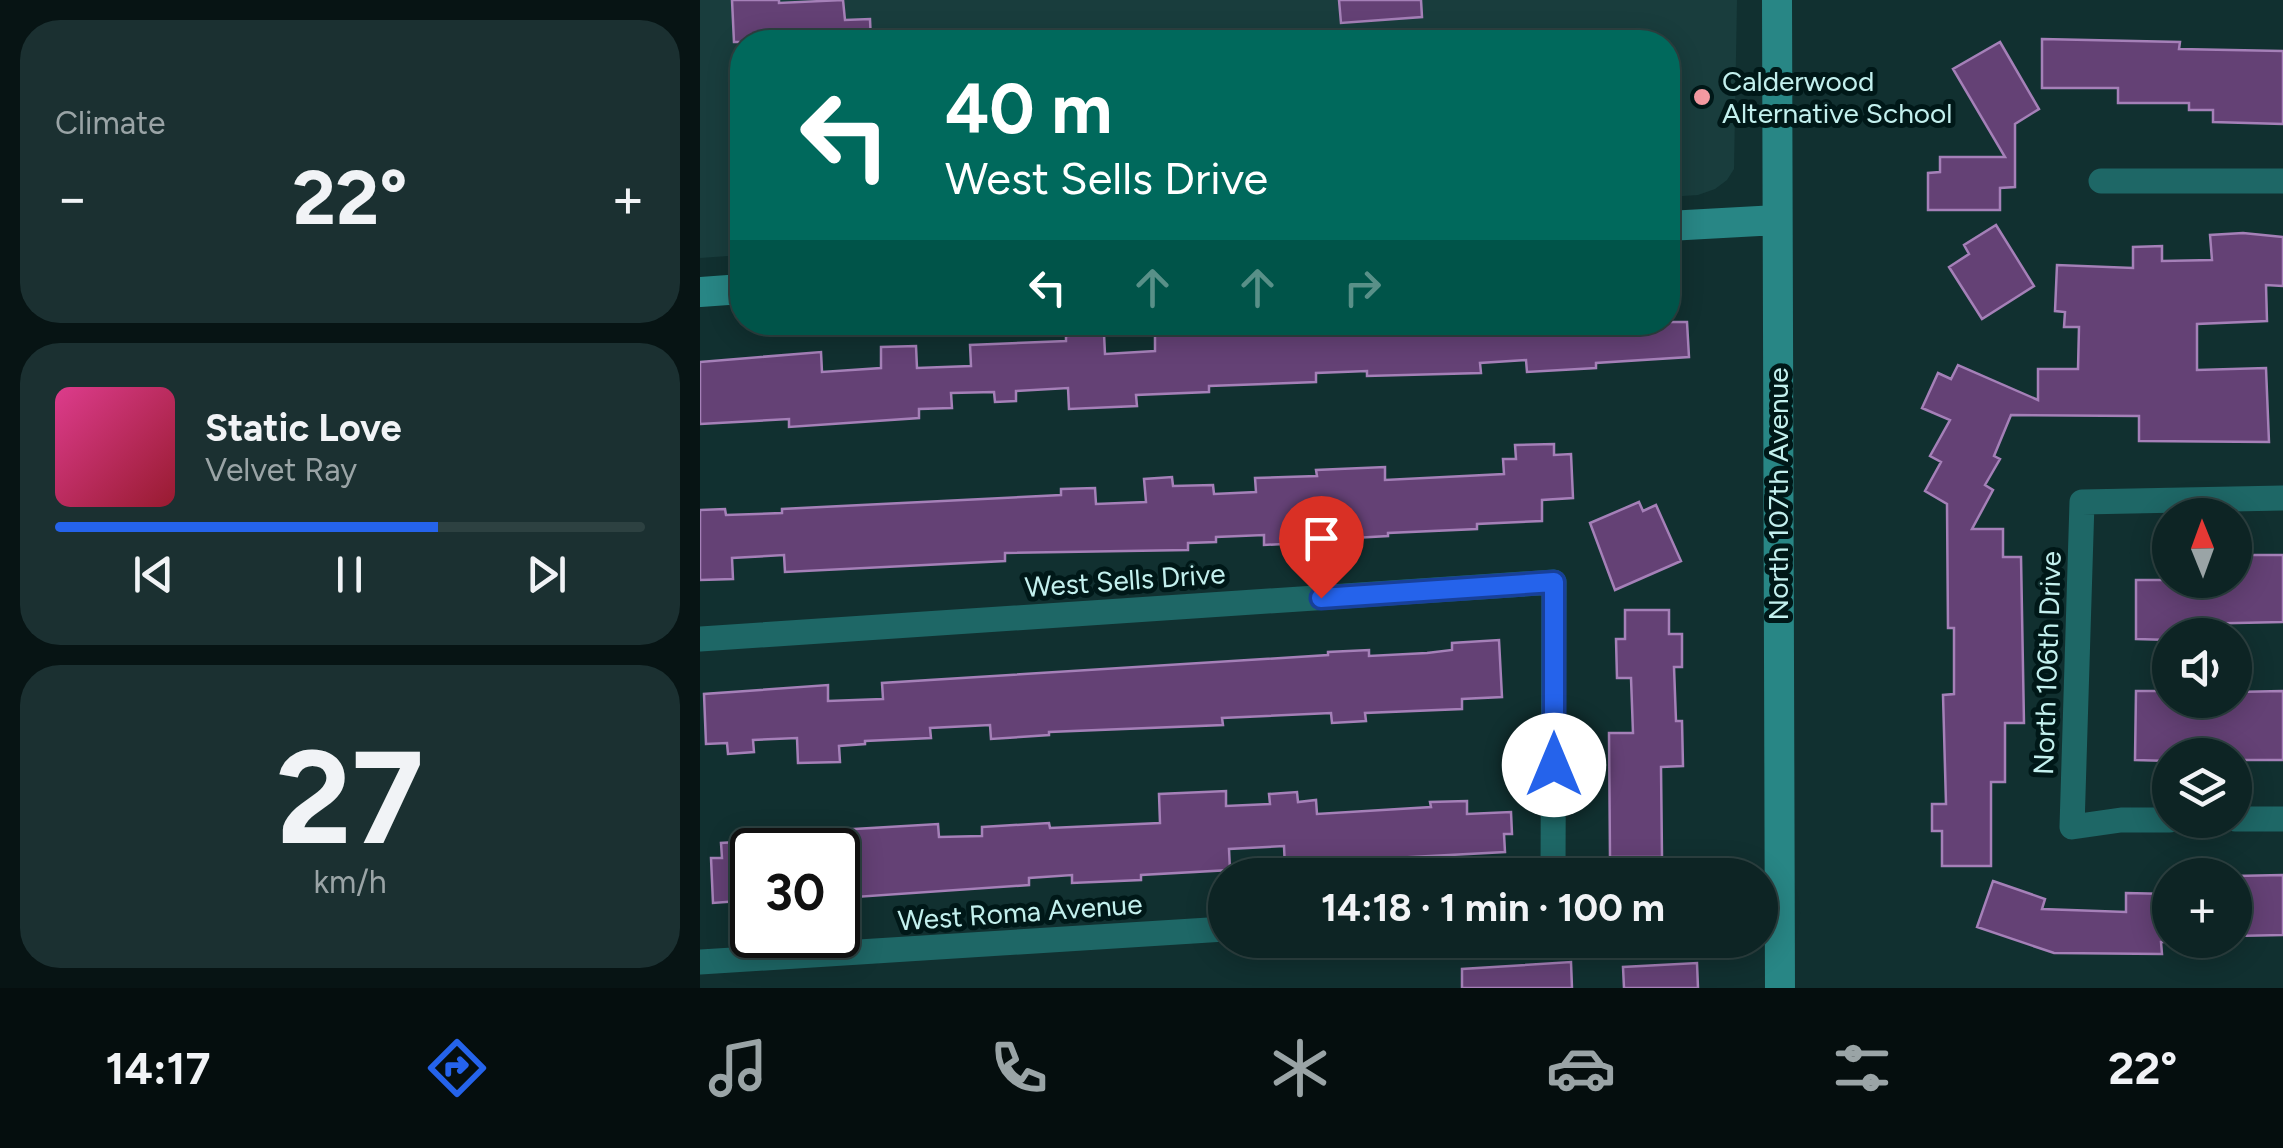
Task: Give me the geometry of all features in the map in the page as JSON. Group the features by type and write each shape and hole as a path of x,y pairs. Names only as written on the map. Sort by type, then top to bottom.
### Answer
{"main road":[{"name":"North 107th Avenue","path":"1770,858 1777,0"},
{"path":"1680,225 1777,220"},
{"path":"700,292 730,290"},
{"name":"North 107th Avenue","path":"1777,958 1780,988"}],"street":[{"path":"2101,181 2283,182"},
{"name":"North 106th Drive","path":"2152,820 2072,826 2082,502 2283,498"},
{"name":"West Sells Drive","path":"700,638 1554,582 1553,858"},
{"path":"2252,820 2283,819"},
{"name":"West Roma Avenue","path":"700,962 1208,930"}],"shaded area":[{"name":"Calderwood Alternative School","path":"700,0 1737,0 1734,169 1715,189 1680,196 1680,30 730,30 730,256 700,258"}],"building":[{"path":"732,0 843,0 845,20 870,19 870,30 733,30"},
{"path":"1339,0 1421,0 1422,17 1341,23"},
{"path":"2042,39 2180,42 2179,49 2283,51 2283,124 2213,122 2213,110 2189,110 2189,103 2118,103 2118,88 2042,88"},
{"path":"2000,42 2039,109 2015,124 2015,187 2000,188 2000,210 1928,210 1928,173 1940,172 1940,157 2005,157 1953,69"},
{"path":"1996,225 2034,286 1982,319 1949,267 1969,254 1964,245"},
{"path":"2210,235 2283,237 2283,286 2266,285 2267,321 2197,324 2197,370 2266,368 2269,442 2139,441 2139,416 2011,415 1994,456 2000,459 1985,485 1993,490 1972,529 2003,529 2003,557 2021,557 2024,723 2005,723 2005,782 1991,782 1991,866 1942,866 1942,831 1932,831 1932,804 1946,804 1943,695 1954,694 1954,628 1948,628 1947,504 1925,491 1941,462 1930,456 1950,420 1922,408 1938,373 1951,379 1958,365 2038,400 2038,369 2078,369 2079,327 2064,327 2065,312 2055,311 2057,265 2133,268 2133,247 2162,246 2162,261 2212,260"},
{"path":"1680,322 1687,322 1689,357 1527,372 1526,360 1480,363 1481,373 1316,373 1316,382 1209,386 1209,392 1136,395 1137,406 1069,409 1068,388 1016,391 1016,401 995,402 994,392 951,393 952,408 919,409 919,418 789,427 789,419 700,424 700,362 821,352 822,372 881,368 881,347 916,346 917,368 971,366 970,345 1066,341 1066,336 1085,335 1104,335 1105,354 1155,351 1155,335 1680,335"},
{"path":"1554,444 1554,455 1571,454 1573,498 1542,500 1542,521 1477,524 1477,529 1388,536 1301,536 1302,543 1264,545 1264,535 1216,537 1216,542 1188,543 1188,550 1005,553 1005,561 785,572 784,555 732,558 733,579 700,580 700,510 725,509 726,515 782,513 782,509 1061,495 1061,489 1095,488 1096,504 1146,502 1144,479 1172,477 1173,486 1213,485 1214,494 1256,492 1255,478 1317,476 1316,470 1385,467 1385,480 1504,474 1503,459 1516,459 1515,445"},
{"path":"1639,502 1643,511 1656,505 1681,561 1615,590 1590,523"},
{"path":"2252,555 2283,555 2283,622 2252,623 2252,618 2152,618 2152,639 2136,639 2136,580 2152,580 2152,598 2252,598"},
{"path":"1625,610 1669,610 1669,634 1682,634 1682,667 1674,667 1676,721 1682,721 1683,766 1661,767 1662,857 1610,857 1609,733 1633,733 1631,678 1617,678 1616,639 1625,639"},
{"path":"1499,640 1502,697 1462,699 1462,709 1365,713 1366,721 1332,723 1331,713 1222,718 1223,725 1049,732 991,739 990,725 930,728 931,738 839,746 840,762 798,763 797,738 753,740 754,752 728,754 727,743 706,744 704,694 828,685 828,701 883,699 882,683 1328,652 1369,650 1369,656 1427,653 1452,650 1452,643"},
{"path":"2136,691 2152,691 2152,718 2252,718 2252,692 2283,691 2283,760 2252,760 2252,738 2152,738 2152,760 2135,760"},
{"path":"1226,791 1226,806 1270,804 1269,794 1297,792 1298,802 1316,800 1317,814 1467,801 1467,814 1511,812 1512,834 1504,834 1505,852 1285,858 1284,846 1229,849 1229,858 1208,858 1208,871 1141,875 1141,880 1072,883 1072,875 1029,878 1029,885 860,897 860,829 938,824 939,837 982,836 982,827 1160,823 1159,794"},
{"path":"730,842 730,902 713,903 711,858 722,858 721,843"},
{"path":"2283,875 2283,935 2252,936 2252,876"},
{"path":"1993,881 2045,899 2042,909 2126,912 2126,893 2152,894 2152,954 2054,953 1977,927"},
{"path":"1571,962 1572,988 1462,988 1462,969"},
{"path":"1697,963 1698,988 1624,988 1623,967"}],"place":[{"name":"Calderwood Alternative School","path":"1702,97"}],"route":[{"path":"1321,598 1554,582 1554,765"}]}
